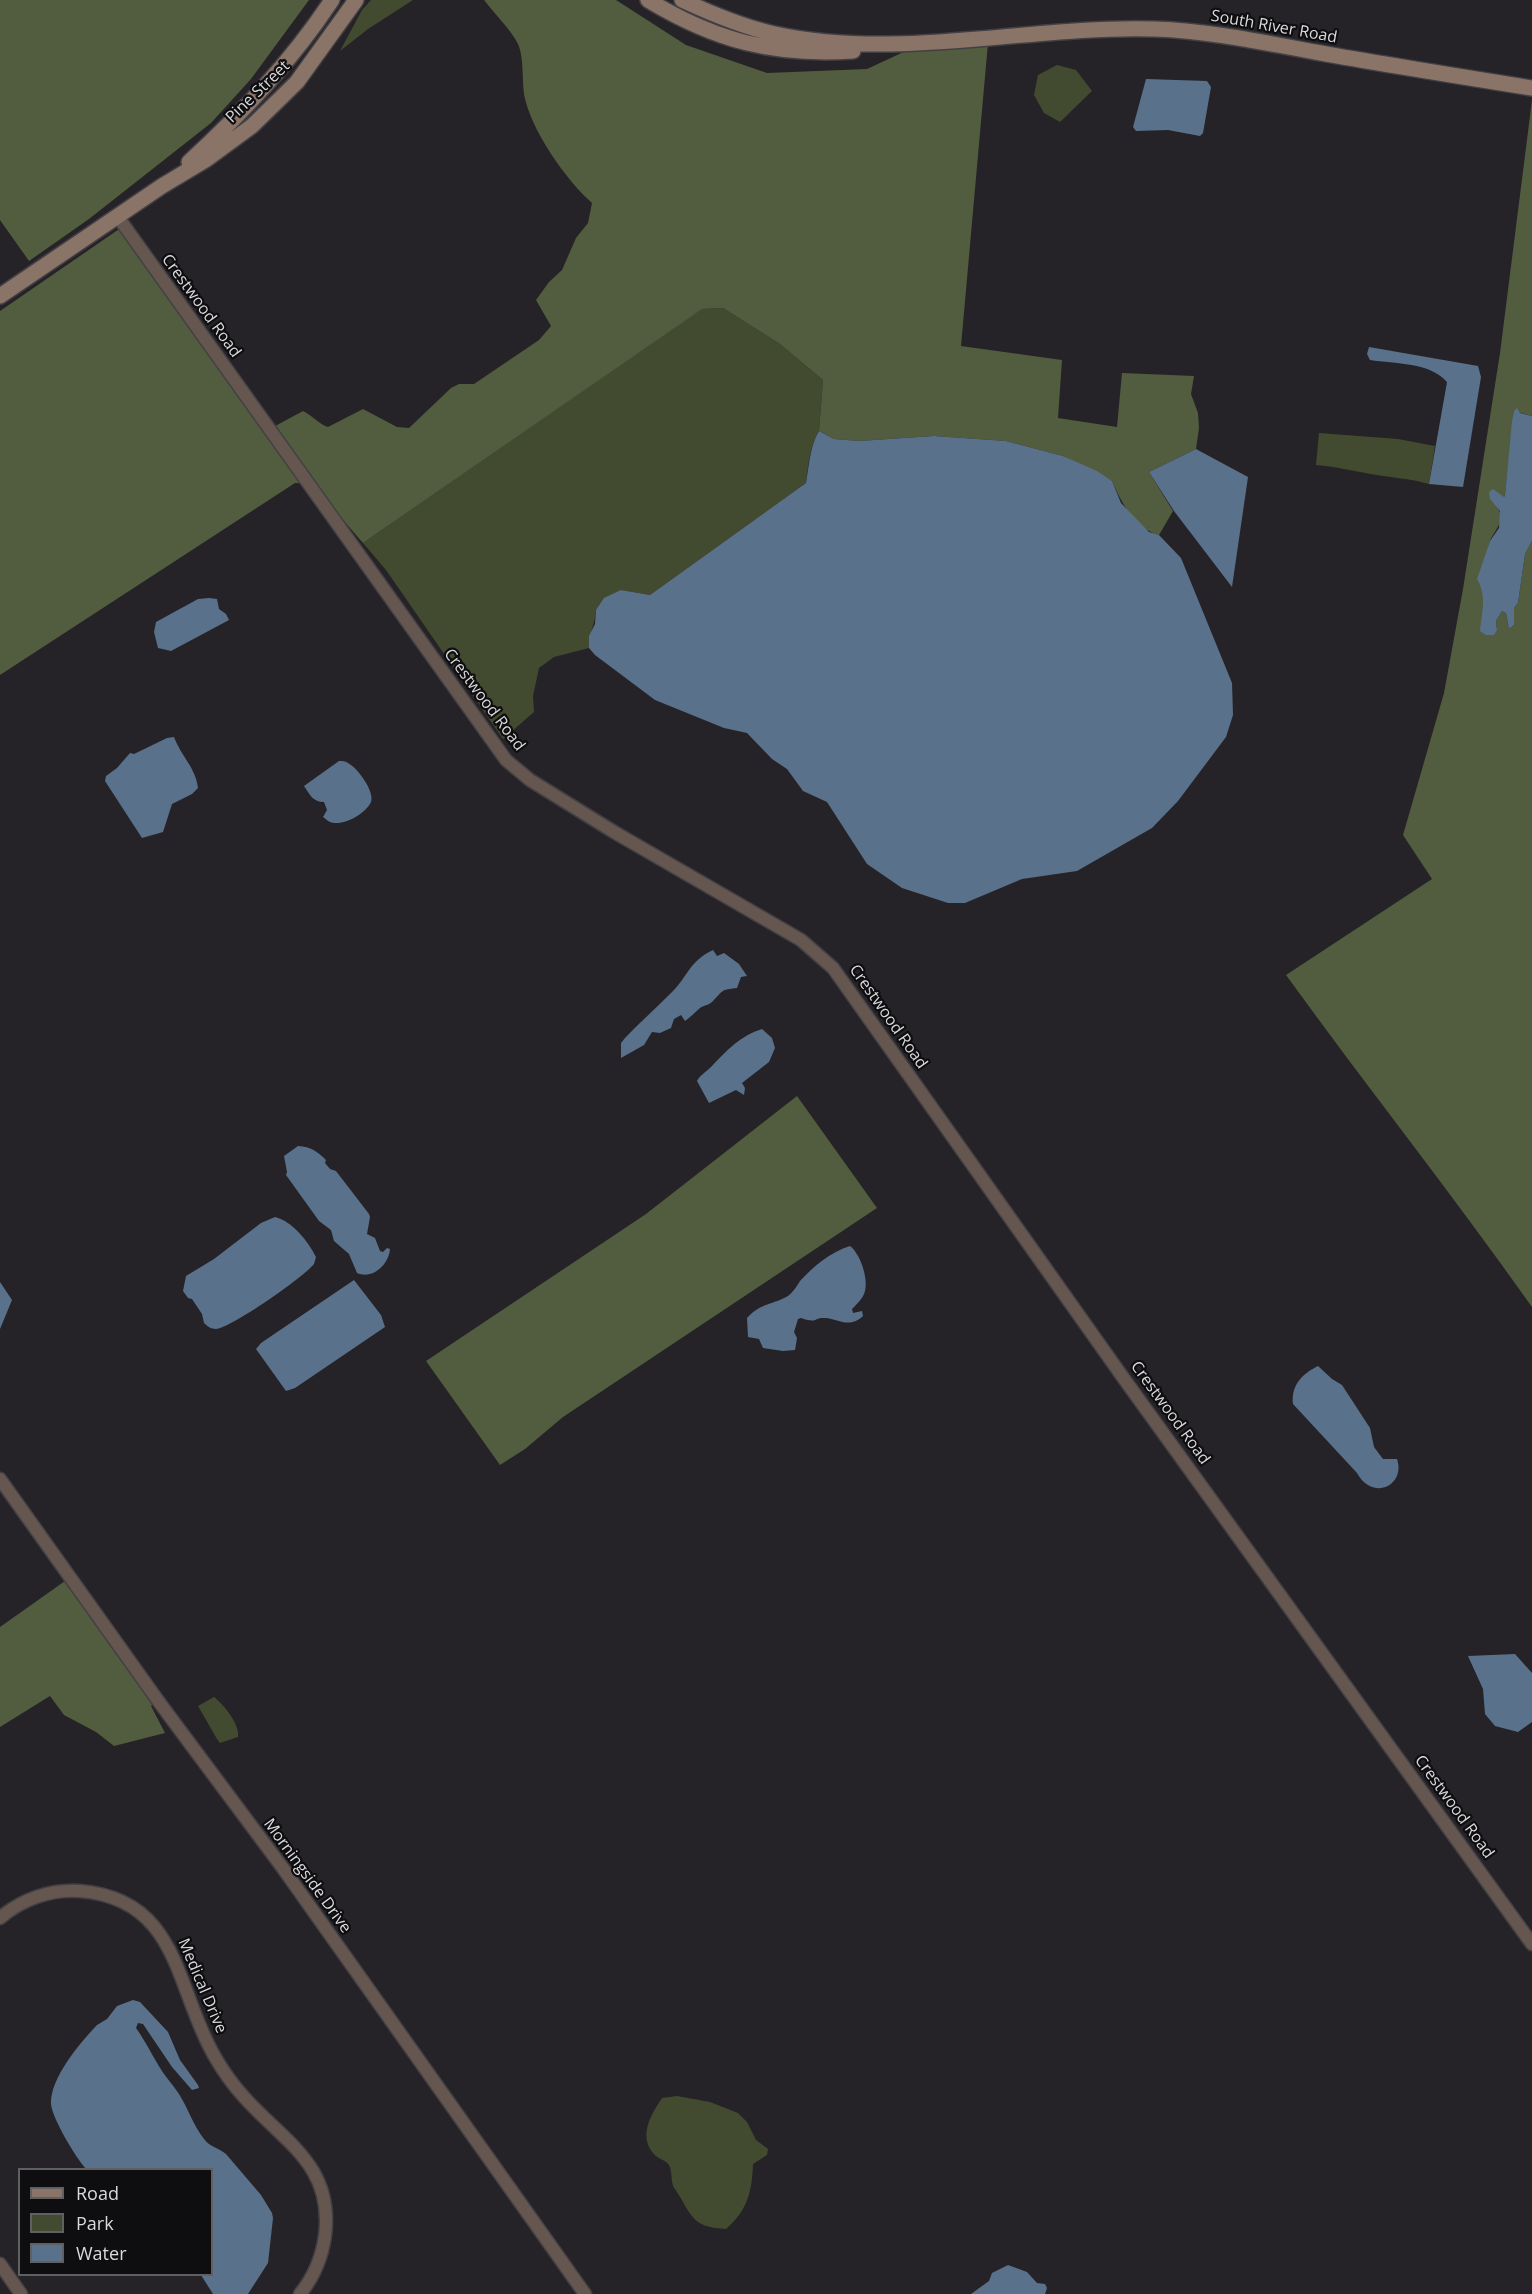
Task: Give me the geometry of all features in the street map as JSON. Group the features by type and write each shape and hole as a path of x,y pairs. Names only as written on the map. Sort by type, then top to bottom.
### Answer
{"main road":[{"name":"Pine Street","path":"162,186 254,100 282,69 332,0"},
{"name":"Pine Street","path":"0,296 162,186 222,149 267,113 314,61 356,0"},
{"name":"South River Road","path":"648,0 708,32 769,49 819,53 862,51 901,45 1084,30 1156,29 1231,37 1390,66 1532,88"},
{"name":"South River Road","path":"682,0 723,19 774,34 867,45 901,45"}],"street":[{"name":"Crestwood Road","path":"118,217 506,760 530,780 614,832 801,940 833,968 1110,1358 1532,1944"},
{"name":"Morningside Drive","path":"0,1479 159,1702 282,1867 585,2294"},
{"name":"Medical Drive","path":"0,1918 15,1906 44,1894 88,1892 115,1899 128,1906 141,1914 162,1936 176,1960 194,2015 215,2058 244,2097 303,2155 320,2185 326,2220 324,2242 314,2272 300,2294"},
{"path":"0,2264 21,2294"}],"green space":[{"path":"0,0 309,0 251,79 211,123 89,219 29,261 0,220"},
{"path":"371,0 413,0 368,29 340,51 362,10"},
{"path":"484,0 616,0 686,45 767,73 867,69 910,49 988,43 961,346 1062,360 1058,418 1117,427 1122,373 1194,376 1191,394 1198,413 1199,428 1196,449 1149,472 1173,511 1159,535 1150,532 1136,521 1124,506 1112,481 1063,456 1006,441 934,436 859,441 834,439 819,431 823,380 780,344 723,308 702,309 363,543 312,484 295,483 0,675 0,311 125,225 266,431 303,411 328,427 363,409 397,427 409,428 451,388 459,384 474,384 539,340 551,326 536,300 549,282 562,270 576,238 588,223 592,203 571,181 541,138 524,94 522,62 518,44"},
{"path":"1057,65 1076,70 1092,91 1060,122 1044,113 1034,95 1038,75"},
{"path":"1532,100 1532,416 1514,411 1505,495 1497,507 1501,516 1486,557 1482,620 1497,630 1496,621 1502,611 1506,613 1509,629 1514,625 1514,608 1518,603 1525,554 1532,541 1532,1307 1286,975 1432,879 1403,835 1444,693 1463,589 1500,353"},
{"path":"723,308 780,344 823,380 819,431 811,450 806,483 650,595 621,590 596,610 589,648 554,657 539,668 533,696 534,712 503,739 386,570 363,543 701,309"},
{"path":"1319,433 1398,439 1435,446 1429,484 1316,465"},
{"path":"797,1096 877,1208 563,1417 525,1449 500,1465 426,1361 646,1214"},
{"path":"65,1581 88,1608 154,1703 151,1706 165,1733 114,1746 96,1732 64,1715 50,1696 0,1727 0,1627"},
{"path":"214,1697 227,1710 237,1726 238,1737 220,1743 217,1739 198,1706"},
{"path":"677,2096 710,2102 738,2113 747,2122 756,2140 768,2149 767,2155 753,2164 747,2200 739,2215 726,2229 710,2227 695,2220 673,2186 669,2164 655,2155 649,2146 648,2124 654,2110 662,2098"}],"water":[{"path":"1146,79 1207,81 1211,87 1203,133 1200,136 1168,130 1136,131 1133,127"},
{"path":"1369,347 1478,366 1481,377 1463,487 1429,484 1447,382 1440,375 1422,367 1370,360 1367,354"},
{"path":"1517,408 1520,413 1532,416 1532,541 1525,554 1518,603 1514,608 1514,625 1509,629 1506,613 1502,611 1496,621 1497,630 1494,635 1486,635 1480,631 1483,598 1477,579 1490,541 1499,528 1500,511 1490,499 1489,492 1493,489 1504,497 1505,495 1512,421"},
{"path":"819,431 834,439 859,441 934,436 1006,441 1063,456 1097,471 1112,481 1121,503 1149,532 1159,535 1181,558 1232,683 1233,715 1226,737 1178,801 1152,828 1077,871 1022,879 965,903 948,903 902,888 867,864 827,802 803,791 787,769 772,759 747,733 724,728 655,700 589,648 589,636 595,624 596,610 604,598 621,590 650,595 806,483 812,450"},
{"path":"1196,449 1248,477 1232,587 1174,511 1149,472"},
{"path":"198,599 217,599 219,609 226,614 229,620 171,651 158,648 154,632 156,622"},
{"path":"174,737 194,774 198,788 192,794 172,804 163,832 142,838 105,781 106,776 117,768 130,753 134,754 167,738"},
{"path":"339,761 347,762 356,770 365,781 372,798 369,806 356,817 345,822 333,823 323,817 327,810 324,802 314,799 304,786"},
{"path":"713,950 717,956 724,953 739,964 747,976 741,977 737,988 723,991 712,1002 700,1008 685,1021 681,1015 674,1019 671,1028 660,1033 652,1032 644,1045 621,1058 621,1043 625,1038 676,987 698,959"},
{"path":"762,1029 772,1038 775,1048 769,1062 742,1083 745,1088 744,1095 736,1090 709,1103 698,1079 734,1044"},
{"path":"298,1146 310,1148 323,1157 326,1160 325,1163 330,1169 336,1171 369,1214 367,1234 375,1238 380,1251 390,1249 387,1260 379,1269 369,1274 357,1273 349,1254 334,1241 331,1230 319,1221 286,1175 284,1156"},
{"path":"275,1217 293,1227 304,1238 316,1257 314,1264 297,1280 236,1320 216,1329 209,1327 204,1323 202,1314 192,1299 188,1298 183,1291 186,1276 214,1259 261,1223"},
{"path":"850,1246 860,1261 866,1282 863,1296 852,1309 853,1313 862,1311 863,1316 849,1323 825,1318 798,1319 794,1332 797,1338 795,1350 763,1348 759,1339 748,1337 747,1318 752,1313 788,1296 817,1265 835,1252"},
{"path":"354,1280 381,1315 385,1327 295,1388 286,1391 256,1349 261,1343"},
{"path":"0,1282 12,1300 0,1329"},
{"path":"1318,1366 1342,1385 1370,1428 1374,1447 1383,1459 1397,1459 1399,1468 1393,1483 1379,1488 1371,1487 1364,1482 1293,1404 1294,1391 1299,1381"},
{"path":"1515,1654 1532,1673 1532,1722 1518,1732 1495,1726 1485,1714 1483,1689 1468,1656"},
{"path":"133,2000 140,2002 168,2032 180,2060 199,2088 192,2090 172,2067 143,2024 138,2023 136,2028 179,2094 200,2134 209,2144 226,2154 261,2195 272,2213 268,2263 248,2294 213,2294 202,2276 213,2276 213,2168 85,2168 55,2119 51,2104 52,2094 61,2072 90,2032 107,2019 117,2006"},
{"path":"1008,2265 1027,2272 1037,2283 1045,2284 1047,2288 1045,2294 971,2294 989,2281 992,2273"}]}
